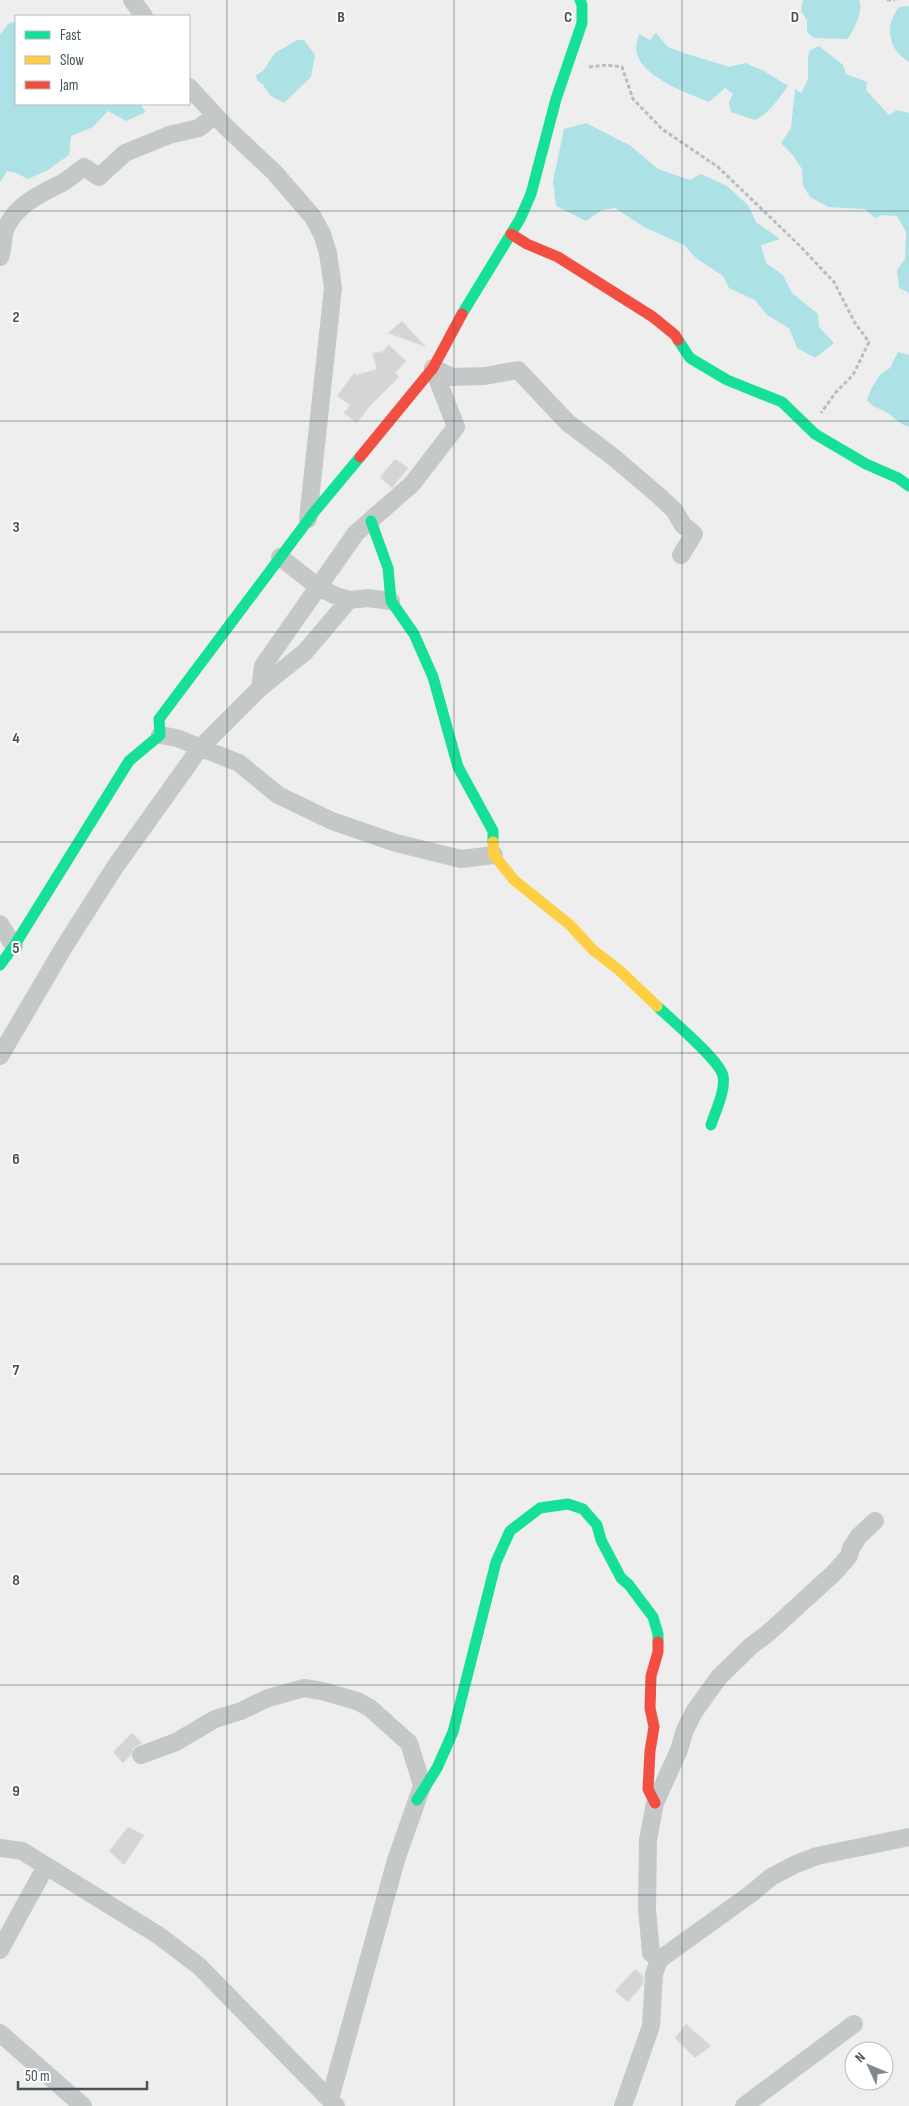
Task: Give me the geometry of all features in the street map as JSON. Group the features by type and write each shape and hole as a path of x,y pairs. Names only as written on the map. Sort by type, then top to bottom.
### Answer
{"street":[{"path":"132,0 143,15"},
{"path":"160,735 159,719 308,520 433,368 459,319 520,219 531,194 562,82 582,23 580,0"},
{"path":"190,88 274,172 313,217 322,234 328,253 332,288 324,388 308,520"},
{"path":"0,257 4,248 5,230 18,210 33,197 63,182 84,167 98,177 125,153 169,135 199,128 215,114"},
{"path":"511,234 527,244 558,257 652,317 675,335 690,358 727,380 782,402 816,434 866,464 898,478 909,486"},
{"path":"260,688 263,666 356,533 412,484 456,427 433,368"},
{"path":"433,368 452,377 485,376 518,370 568,424 612,456 674,510 683,525 694,534 681,555"},
{"path":"371,521 388,568 391,602 414,634 433,678 458,767 492,831 494,855 514,880 563,919 593,950 619,970 713,1060 723,1076 721,1096 710,1125"},
{"path":"280,558 318,587 349,600 368,598 391,602"},
{"path":"0,1056 64,947 115,867 200,748 260,688 306,652 349,600"},
{"path":"0,965 14,946 129,761 160,735 177,738 239,763 278,795 332,822 396,843 461,859 494,855"},
{"path":"0,924 14,946"},
{"path":"417,1800 438,1768 453,1732 496,1562 510,1531 540,1508 568,1504 583,1509 597,1525 601,1540 621,1578 629,1584 653,1617 658,1634 658,1652 651,1676 650,1708 654,1726 650,1751 648,1789 655,1803"},
{"path":"659,1960 652,1952 647,1909 648,1840 655,1803 679,1750 685,1730 706,1694 719,1677 834,1573 849,1556 851,1548 859,1536 875,1521"},
{"path":"142,1755 176,1742 215,1719 241,1711 268,1698 295,1689 322,1691 364,1704 409,1743 422,1785 396,1860 333,2102"},
{"path":"623,2106 650,2026 654,1974 659,1960 752,1893 771,1877 796,1864 817,1856 909,1837"},
{"path":"0,1848 22,1851 158,1935 199,1966 333,2102"},
{"path":"0,1950 46,1866"},
{"path":"744,2106 854,2024"},
{"path":"0,2033 83,2106"}],"path":[{"path":"887,0 895,0"},
{"path":"562,82 574,69 607,65 622,67 633,99 662,129 718,166 834,282 855,323 869,342 853,375 836,392 814,421 816,434"}],"water":[{"path":"803,0 859,0 859,15 848,39 814,38 807,32 807,20 801,11"},
{"path":"909,6 909,62 896,51 890,37 890,30 894,14 899,7"},
{"path":"15,21 15,105 141,105 146,112 126,121 108,111 93,127 71,136 69,155 48,170 28,179 7,171 0,182 0,35 8,24"},
{"path":"656,33 668,47 730,67 745,63 764,71 788,86 769,110 755,120 731,112 729,102 733,94 725,88 709,102 665,82 645,67 639,59 636,49 639,34 650,40"},
{"path":"297,40 304,40 315,55 311,77 284,103 271,96 257,80 256,75 263,71 275,53"},
{"path":"819,46 843,65 846,74 867,82 866,90 889,115 897,110 909,113 909,293 899,288 897,270 905,259 906,232 897,216 882,215 876,218 864,209 828,207 810,197 803,186 802,169 781,143 791,128 795,89 801,93 808,79 808,57 810,50"},
{"path":"586,123 631,146 658,169 690,180 701,174 727,186 748,205 756,222 780,239 761,245 766,263 783,275 792,293 818,314 819,327 834,343 815,358 797,348 789,328 767,315 755,300 729,288 723,276 696,258 684,245 644,227 615,208 602,210 586,221 556,206 553,181 564,129"},
{"path":"898,352 909,355 909,427 900,423 888,413 872,406 867,400 875,381 890,368"}],"building":[{"path":"402,321 426,347 388,333"},
{"path":"389,345 406,361 395,373 399,377 369,407 357,423 344,413 350,405 337,396 354,373 357,375 377,369 372,353 382,352"},
{"path":"395,459 408,468 392,488 380,477"},
{"path":"132,1733 142,1743 133,1748 131,1755 123,1763 113,1752"},
{"path":"128,1827 144,1835 124,1865 109,1851"},
{"path":"635,1969 643,1976 643,1984 628,2002 615,1991"},
{"path":"686,2024 711,2046 695,2058 675,2038"}],"traffic: fast":[{"path":"462,314 520,219 531,194 556,99 582,23 582,5 580,0"},
{"path":"678,340 690,358 727,380 782,402 815,434 866,464 898,478 909,486"},
{"path":"0,965 14,946 129,761 160,735 159,719 315,511 360,457"},
{"path":"371,521 388,568 391,601 414,634 433,677 458,767 493,831 493,842"},
{"path":"657,1006 694,1040 720,1069 724,1082 720,1101 711,1125"},
{"path":"417,1800 437,1768 453,1732 496,1562 510,1531 540,1508 568,1504 583,1509 597,1525 601,1540 621,1578 629,1585 653,1617 658,1634 658,1642"}],"traffic: slow":[{"path":"493,842 494,855 514,880 570,925 593,950 619,970 657,1006"}],"traffic: jam":[{"path":"511,234 527,244 558,257 653,317 675,335 678,340"},
{"path":"360,457 433,368 462,314"},
{"path":"655,1803 648,1789 650,1751 654,1727 650,1708 651,1676 658,1652 658,1642"}]}
